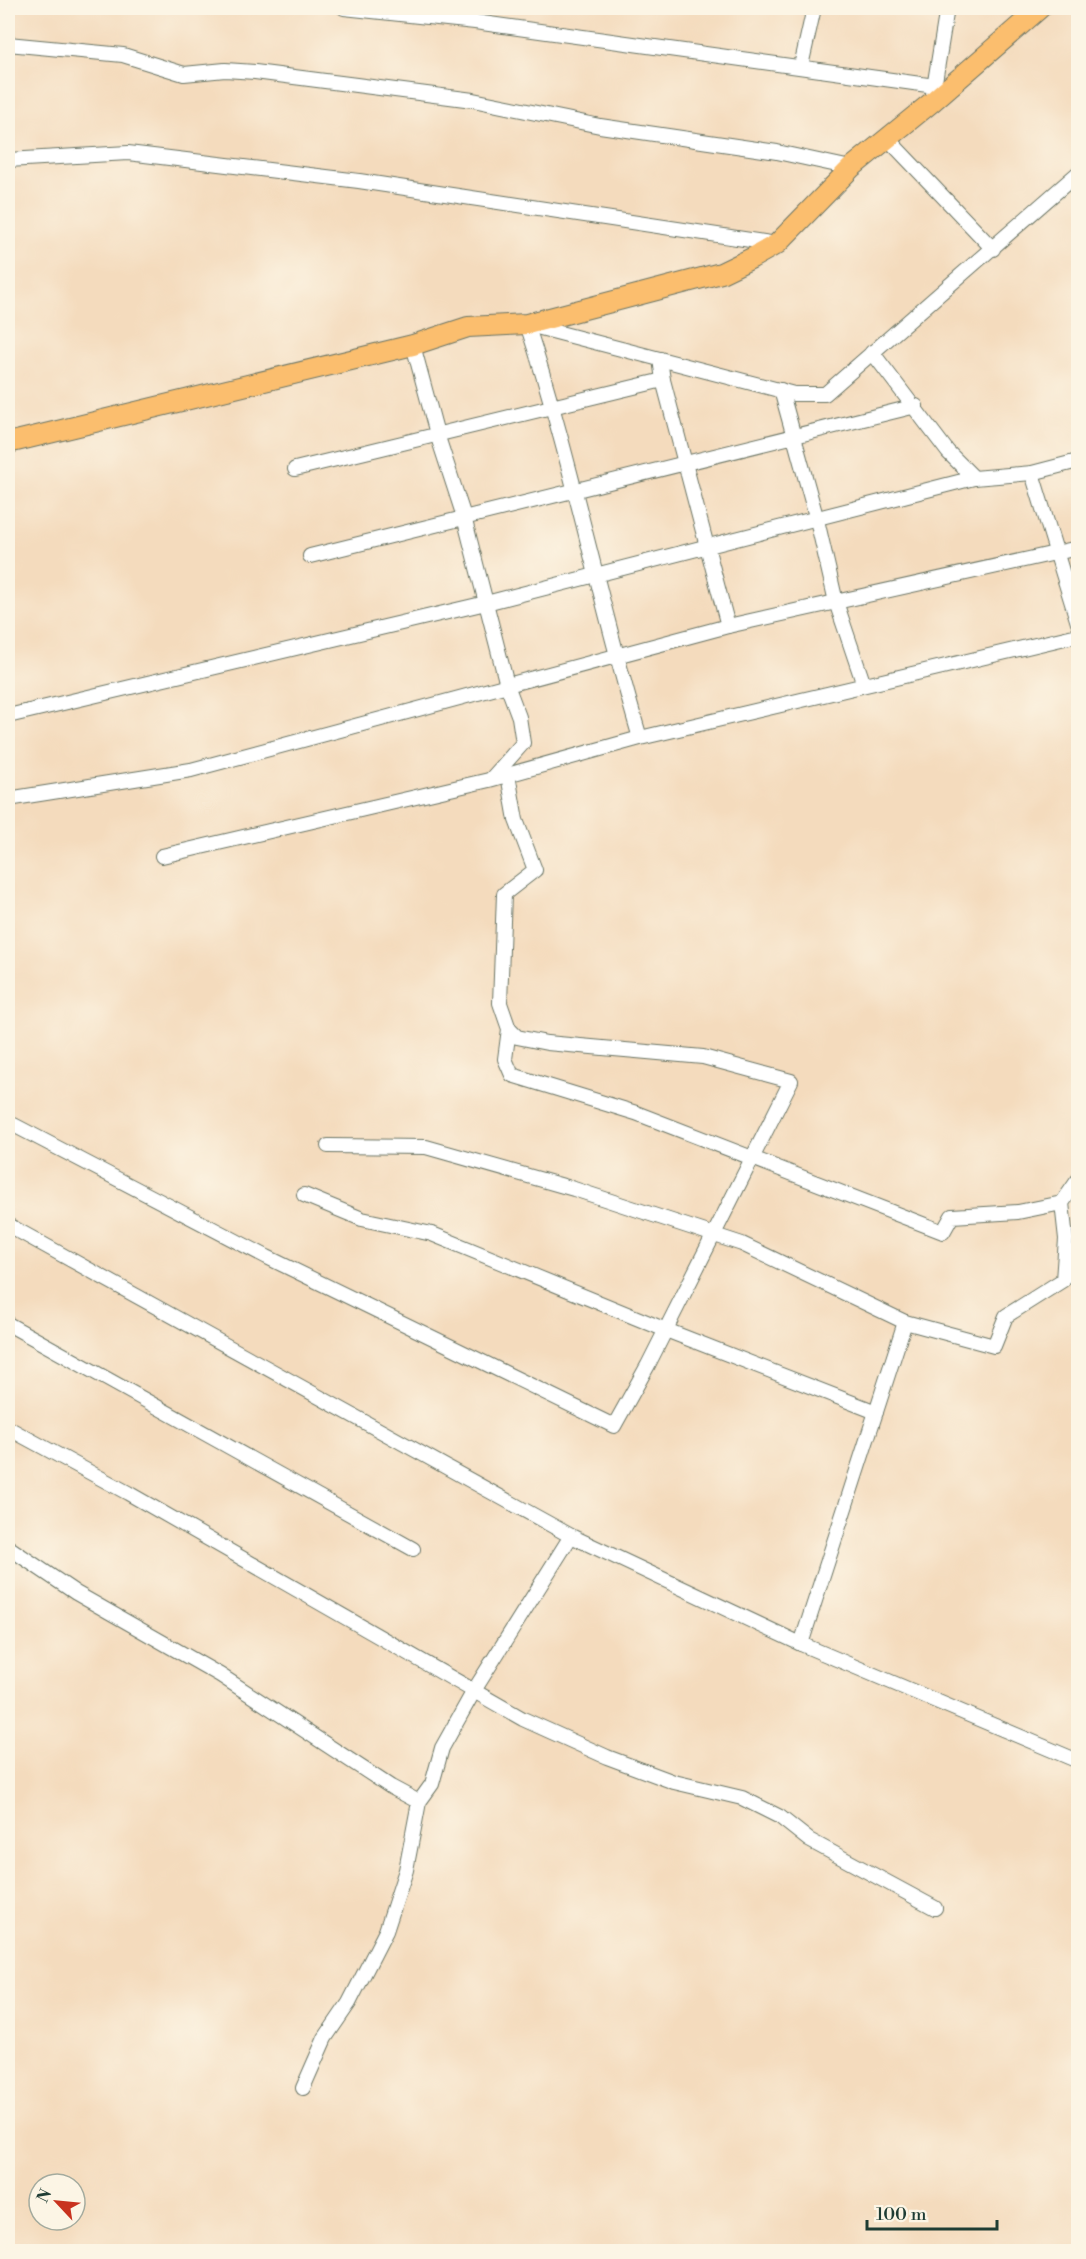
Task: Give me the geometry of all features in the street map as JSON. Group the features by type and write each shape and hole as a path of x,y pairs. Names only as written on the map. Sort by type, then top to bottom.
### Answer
{"highway":[{"path":"8,444 413,345 468,327 527,324 721,273 777,244 851,168 888,139 933,94 1040,8"}],"street":[{"path":"344,8 475,22 801,66 933,94 947,10 930,8"},
{"path":"801,66 813,8"},
{"path":"8,44 123,55 184,74 225,70 255,72 473,100 600,126 766,150 851,168"},
{"path":"888,139 993,249"},
{"path":"8,160 128,153 359,181 777,244"},
{"path":"527,324 795,394 825,394 1076,180"},
{"path":"527,324 554,407 616,658 640,738"},
{"path":"413,345 437,434 464,517 507,685 519,717 523,743 505,766 489,780"},
{"path":"872,352 916,406 948,452 974,478"},
{"path":"660,359 663,380 687,463 728,626"},
{"path":"295,469 663,380"},
{"path":"781,390 792,436 818,520 837,602 864,685"},
{"path":"310,556 916,406"},
{"path":"8,716 486,603 708,545 818,520 974,478 1032,473 1078,461"},
{"path":"1032,473 1078,623"},
{"path":"8,799 191,770 616,658 728,626 1078,548"},
{"path":"162,856 489,780 640,738 1078,635"},
{"path":"8,1122 278,1262 614,1426 666,1330 791,1081 703,1057 547,1043 517,1037 509,1029 500,1004 504,894 535,870 516,820 508,775"},
{"path":"509,1029 505,1059 512,1075 636,1113 943,1232 952,1216 1018,1212 1062,1203"},
{"path":"327,1146 426,1148 574,1189 742,1244 905,1322 994,1346 1006,1316 1063,1280 1066,1239 1062,1203 1078,1180"},
{"path":"304,1195 362,1219 432,1234 666,1330 876,1412"},
{"path":"8,1225 571,1536 801,1644 1078,1761"},
{"path":"801,1644 905,1322"},
{"path":"8,1324 413,1549"},
{"path":"8,1428 475,1689 523,1719 607,1757 674,1782 742,1798 780,1817 809,1840 935,1908"},
{"path":"303,2088 325,2038 349,2003 386,1931 406,1870 419,1802 432,1784 442,1748 475,1689 571,1536"},
{"path":"8,1547 86,1599 220,1675 381,1781 419,1802"}]}
